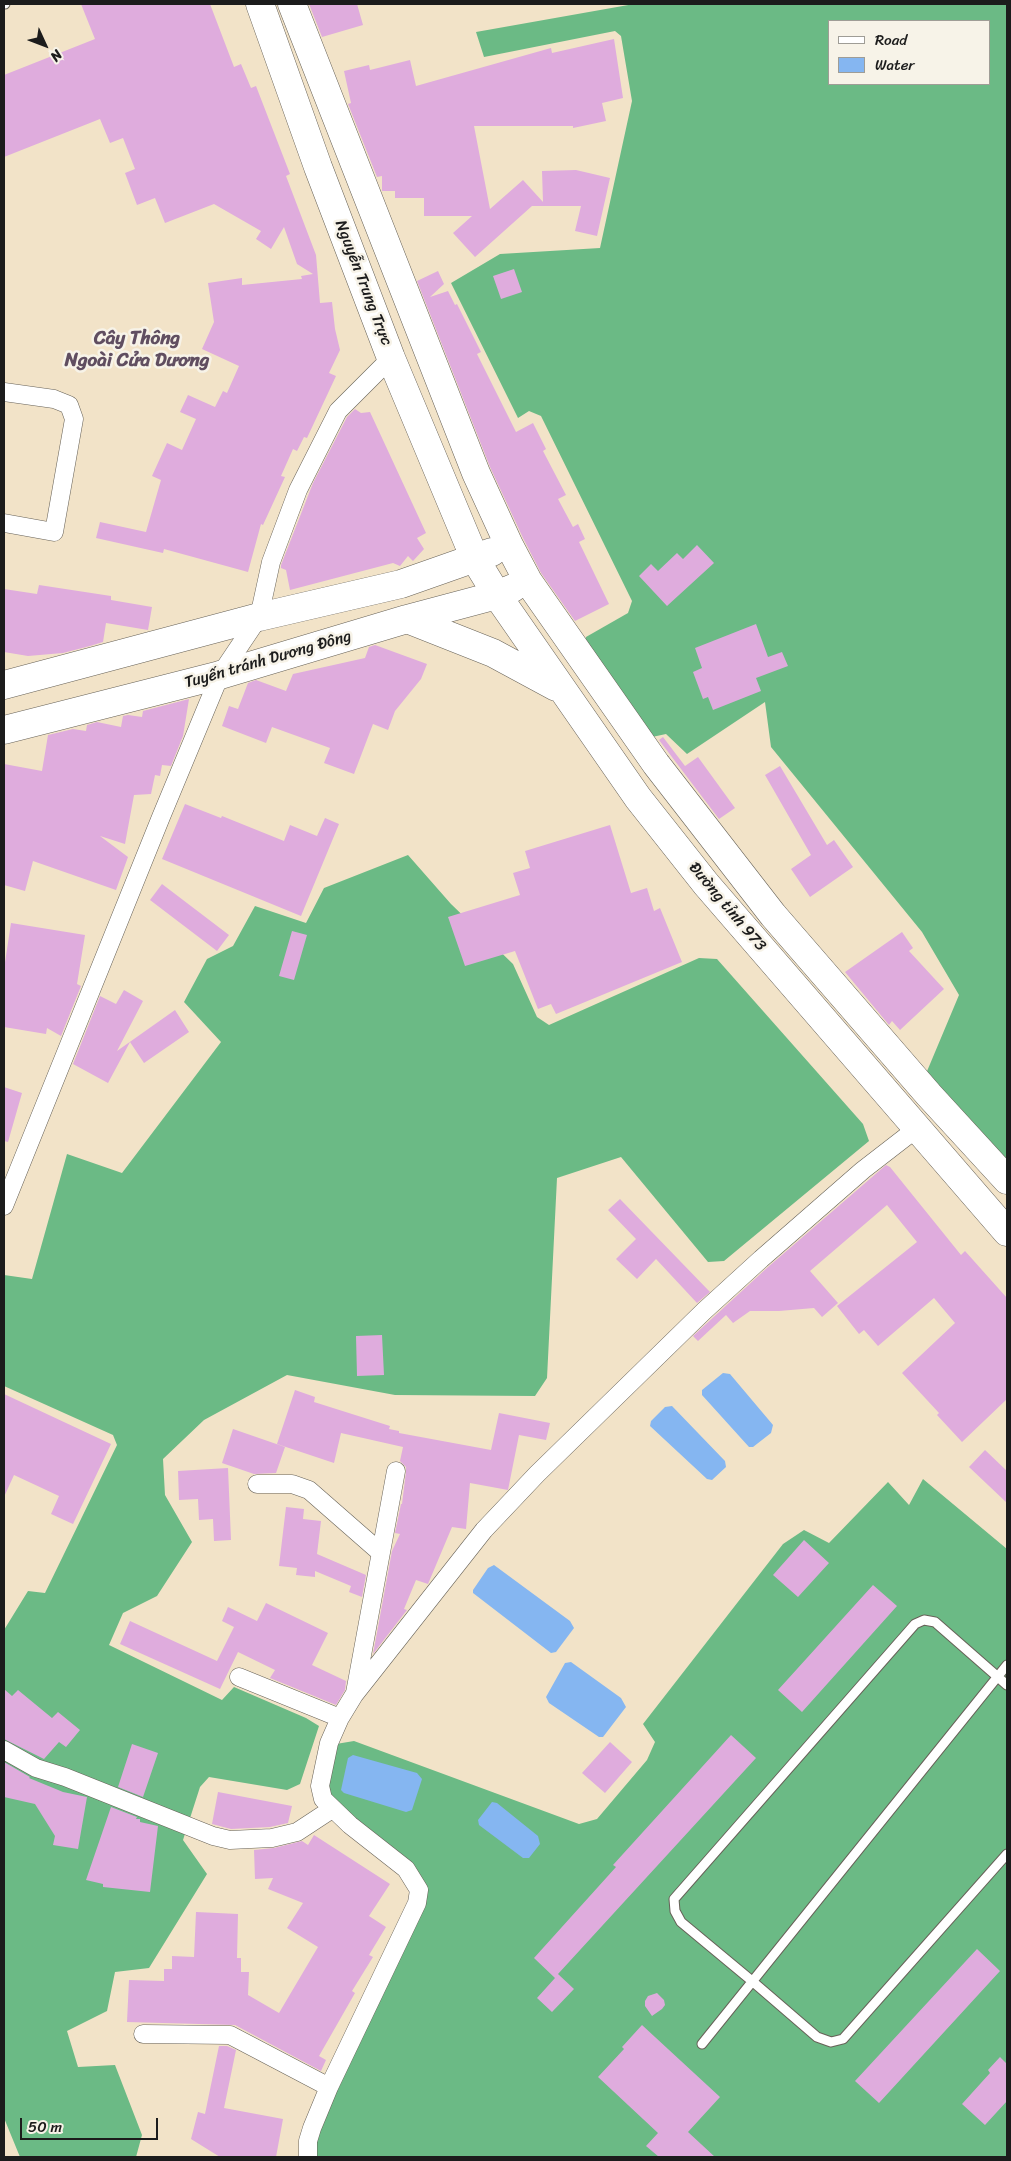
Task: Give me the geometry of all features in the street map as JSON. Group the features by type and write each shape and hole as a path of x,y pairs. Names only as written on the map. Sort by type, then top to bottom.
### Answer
{"main road":[{"name":"Nguyễn Trung Trực","path":"260,4 322,176 391,358 476,559"},
{"path":"4,685 259,617 401,584 476,559 509,545 476,473 292,4"},
{"name":"Đường tỉnh 973","path":"509,545 528,581 656,764 712,839 773,915 929,1095 1007,1180"},
{"name":"Đường tỉnh 973","path":"476,559 497,595 562,691 638,798 706,884 1007,1232"},
{"name":"Tuyến tránh Dương Đông","path":"4,730 220,675 497,595 528,581"},
{"path":"407,620 493,653 562,691"}],"street":[{"path":"4,1206 160,816 220,675 259,617 271,562 298,490 338,411 391,358"},
{"path":"4,392 54,399 69,405 74,419 54,532 4,523"},
{"path":"308,2157 308,2142 312,2128 329,2087 417,1902 419,1890 406,1869 350,1825 322,1799 320,1786 329,1743 340,1718 354,1696 484,1530 537,1474 704,1312 761,1259 863,1170 911,1123"},
{"path":"354,1696 396,1471"},
{"path":"257,1484 292,1484 309,1490 381,1553"},
{"path":"239,1677 340,1718"},
{"path":"4,1750 36,1768 65,1777 213,1836 230,1840 272,1838 297,1832 332,1809"},
{"path":"143,2034 230,2035 329,2087"}],"lane":[{"path":"1007,1685 935,1622 924,1620 916,1624 674,1899 675,1911 681,1922 817,2038 831,2042 843,2039 1007,1854"},
{"path":"702,2044 1007,1664"}],"green space":[{"path":"634,4 1007,4 1007,1163 925,1076 959,995 922,932 771,747 765,702 687,754 666,734 652,737 583,646 586,637 628,613 632,601 541,416 529,411 518,418 451,283 500,254 600,248 632,101 621,36 615,31 484,57 476,32"},
{"path":"408,855 451,904 513,964 537,1017 549,1025 699,958 717,959 863,1124 869,1141 724,1261 708,1262 621,1157 557,1178 547,1378 535,1396 395,1395 287,1375 204,1420 163,1459 165,1495 192,1542 157,1596 123,1613 109,1645 222,1700 234,1687 306,1718 319,1726 300,1784 287,1790 209,1777 200,1787 183,1840 207,1874 149,1968 115,1972 107,2011 67,2031 78,2067 115,2065 142,2135 136,2157 20,2157 4,2118 4,1630 28,1591 45,1593 117,1445 113,1435 4,1386 4,1275 32,1279 67,1154 122,1173 221,1042 184,1002 207,959 233,946 255,906 306,923 324,888"},
{"path":"923,1479 1007,1549 1007,2157 316,2157 317,2132 425,1901 330,1799 327,1781 336,1744 354,1741 579,1824 597,1819 647,1760 655,1742 643,1724 783,1544 804,1530 829,1543 888,1482 909,1505"}],"water":[{"path":"723,1373 730,1374 773,1425 771,1433 753,1447 749,1447 702,1395 702,1390"},
{"path":"672,1406 725,1461 726,1467 712,1480 707,1479 650,1426 651,1421 665,1407"},
{"path":"494,1565 570,1621 574,1628 556,1652 551,1653 473,1593 473,1590 488,1568"},
{"path":"571,1662 621,1698 626,1707 603,1737 599,1737 549,1703 546,1697 565,1663"},
{"path":"353,1755 417,1773 422,1779 412,1810 406,1812 344,1793 341,1790 348,1758"},
{"path":"492,1802 497,1803 538,1836 540,1844 529,1858 523,1858 479,1825 478,1820"}],"building":[{"path":"81,4 210,4 234,67 241,64 251,88 256,86 290,174 286,176 316,255 320,303 332,302 340,350 329,373 336,376 307,438 304,437 297,451 293,449 281,476 285,477 263,525 261,524 248,572 164,549 163,553 96,538 100,522 146,532 161,480 152,476 167,443 182,450 196,419 180,412 188,395 215,407 223,391 227,393 239,366 202,349 214,322 208,283 242,278 242,285 302,279 301,276 313,274 297,264 284,227 271,249 256,239 261,231 214,204 165,223 155,198 137,205 125,173 135,169 123,138 110,143 100,119 4,157 4,75 95,39"},
{"path":"309,4 357,4 363,25 322,37"},
{"path":"614,39 623,98 602,103 606,121 573,128 573,126 474,126 490,209 523,180 543,202 542,171 576,170 610,178 597,236 575,231 581,206 532,206 475,257 453,233 472,216 424,216 424,198 395,198 395,191 382,191 382,176 377,177 348,104 351,103 344,71 369,65 370,70 410,60 416,86 551,48 552,53"},
{"path":"514,269 522,292 501,299 493,276"},
{"path":"438,271 444,284 430,297 448,291 455,305 457,304 481,352 477,354 516,432 533,423 546,449 543,451 566,495 558,499 573,527 578,524 585,539 579,542 609,604 575,621 541,573 490,467 417,281"},
{"path":"355,409 361,413 370,412 426,533 417,538 424,549 413,561 408,556 400,566 393,563 290,590 286,570 281,568 281,565 313,483 347,417"},
{"path":"697,545 714,563 667,606 639,576 651,564 658,571 677,553 683,559"},
{"path":"39,585 111,596 111,600 152,607 148,630 106,623 103,642 90,646 63,653 28,656 4,652 4,589 37,594"},
{"path":"756,624 768,657 782,652 788,666 756,678 761,691 713,710 708,697 703,699 693,672 702,668 695,648"},
{"path":"375,645 427,664 421,679 395,711 388,730 373,724 354,774 324,763 330,748 272,727 266,743 222,726 229,706 238,709 248,683 256,680 286,691 293,674 365,658 369,647"},
{"path":"189,699 183,736 171,766 162,765 160,776 155,775 151,794 134,795 125,844 100,836 128,857 116,890 33,861 25,891 4,885 4,764 42,771 48,735 73,729 86,731 87,725 97,722 121,727 123,716 142,717 143,711"},
{"path":"663,737 685,766 698,757 735,808 719,819 659,740"},
{"path":"780,766 827,845 834,840 853,867 810,897 791,869 811,855 765,775"},
{"path":"185,804 221,818 222,816 284,841 290,825 317,836 325,818 339,824 301,916 162,859"},
{"path":"610,825 631,893 647,888 654,911 660,908 682,962 556,1014 551,1004 538,1009 515,951 465,966 448,917 520,895 513,873 530,868 525,851"},
{"path":"162,884 229,935 217,951 150,900"},
{"path":"11,923 85,935 77,984 81,986 61,1036 47,1028 46,1034 4,1027 4,969"},
{"path":"292,931 307,935 294,980 279,976"},
{"path":"902,932 913,948 909,951 944,989 900,1030 892,1021 889,1025 845,972"},
{"path":"124,990 143,1001 117,1051 175,1010 189,1032 144,1063 130,1042 108,1083 73,1064 100,996 116,1004"},
{"path":"4,1087 22,1093 8,1142 4,1141"},
{"path":"886,1165 890,1167 961,1255 965,1251 1007,1298 1007,1399 962,1442 937,1415 939,1413 902,1373 955,1323 934,1298 878,1346 864,1330 859,1334 837,1306 917,1242 887,1205 810,1271 838,1303 822,1317 814,1308 750,1311 733,1323 726,1315 698,1341 693,1336 768,1267"},
{"path":"620,1199 710,1292 697,1303 656,1259 637,1279 616,1259 636,1239 608,1210"},
{"path":"382,1335 384,1375 357,1376 356,1336"},
{"path":"295,1390 315,1397 314,1402 390,1426 389,1429 399,1431 399,1433 491,1450 499,1413 550,1423 546,1440 519,1435 508,1490 470,1483 466,1529 452,1527 428,1584 416,1580 404,1609 407,1610 373,1654 392,1551 400,1534 395,1533 402,1504 406,1472 406,1467 400,1461 403,1447 341,1433 334,1463 277,1444"},
{"path":"4,1394 111,1444 73,1524 51,1514 59,1496 14,1475 4,1497"},
{"path":"233,1429 285,1447 276,1473 254,1474 222,1463"},
{"path":"985,1450 1007,1471 1007,1503 969,1467"},
{"path":"228,1468 231,1540 214,1541 213,1519 199,1520 198,1499 179,1500 178,1471"},
{"path":"286,1507 304,1509 303,1519 321,1521 317,1554 366,1575 362,1597 349,1592 351,1586 315,1571 315,1577 296,1575 297,1568 279,1566"},
{"path":"804,1540 829,1563 798,1597 773,1575"},
{"path":"873,1585 897,1606 802,1712 778,1690"},
{"path":"266,1603 328,1633 312,1665 346,1681 345,1690 336,1705 270,1678 275,1670 238,1652 220,1689 120,1644 130,1621 217,1661 234,1627 222,1621 228,1607 257,1621"},
{"path":"4,1689 12,1696 18,1690 52,1718 58,1712 80,1730 66,1747 59,1742 44,1759 4,1739"},
{"path":"731,1735 756,1758 558,1974 574,1989 552,2012 537,1998 555,1978 534,1958 616,1867 613,1865"},
{"path":"610,1742 632,1762 605,1793 582,1773"},
{"path":"132,1744 158,1753 143,1797 118,1787"},
{"path":"4,1762 29,1778 63,1792 87,1797 78,1849 53,1845 55,1836 35,1804 4,1797"},
{"path":"218,1792 292,1806 288,1823 270,1827 231,1829 212,1824"},
{"path":"111,1807 137,1817 136,1819 140,1819 140,1822 158,1826 150,1892 103,1887 103,1884 86,1880"},
{"path":"314,1835 390,1884 369,1916 386,1927 369,1955 373,1957 352,1991 355,1993 319,2056 326,2060 321,2071 235,2025 127,2022 129,1980 164,1981 164,1969 172,1969 172,1956 194,1957 196,1912 238,1914 237,1958 241,1958 241,1972 249,1972 248,1995 279,2013 318,1947 287,1928 303,1903 268,1889 273,1878 255,1879 254,1850 274,1848 302,1841 308,1845"},
{"path":"977,1949 1000,1971 879,2103 855,2081"},
{"path":"657,1993 664,2000 665,2005 652,2016 645,2006 645,2001 648,1996"},
{"path":"642,2025 720,2097 688,2132 715,2157 659,2157 646,2146 658,2133 598,2077 624,2049 622,2047"},
{"path":"219,2046 227,2046 236,2050 224,2108 283,2119 276,2157 220,2157 191,2139 198,2112 205,2114"},
{"path":"1000,2057 1007,2064 1007,2101 985,2125 962,2104 990,2073 988,2070"}],"district":[{"name":"Cây Thông Ngoài Cửa Dương","path":"137,350"}]}
